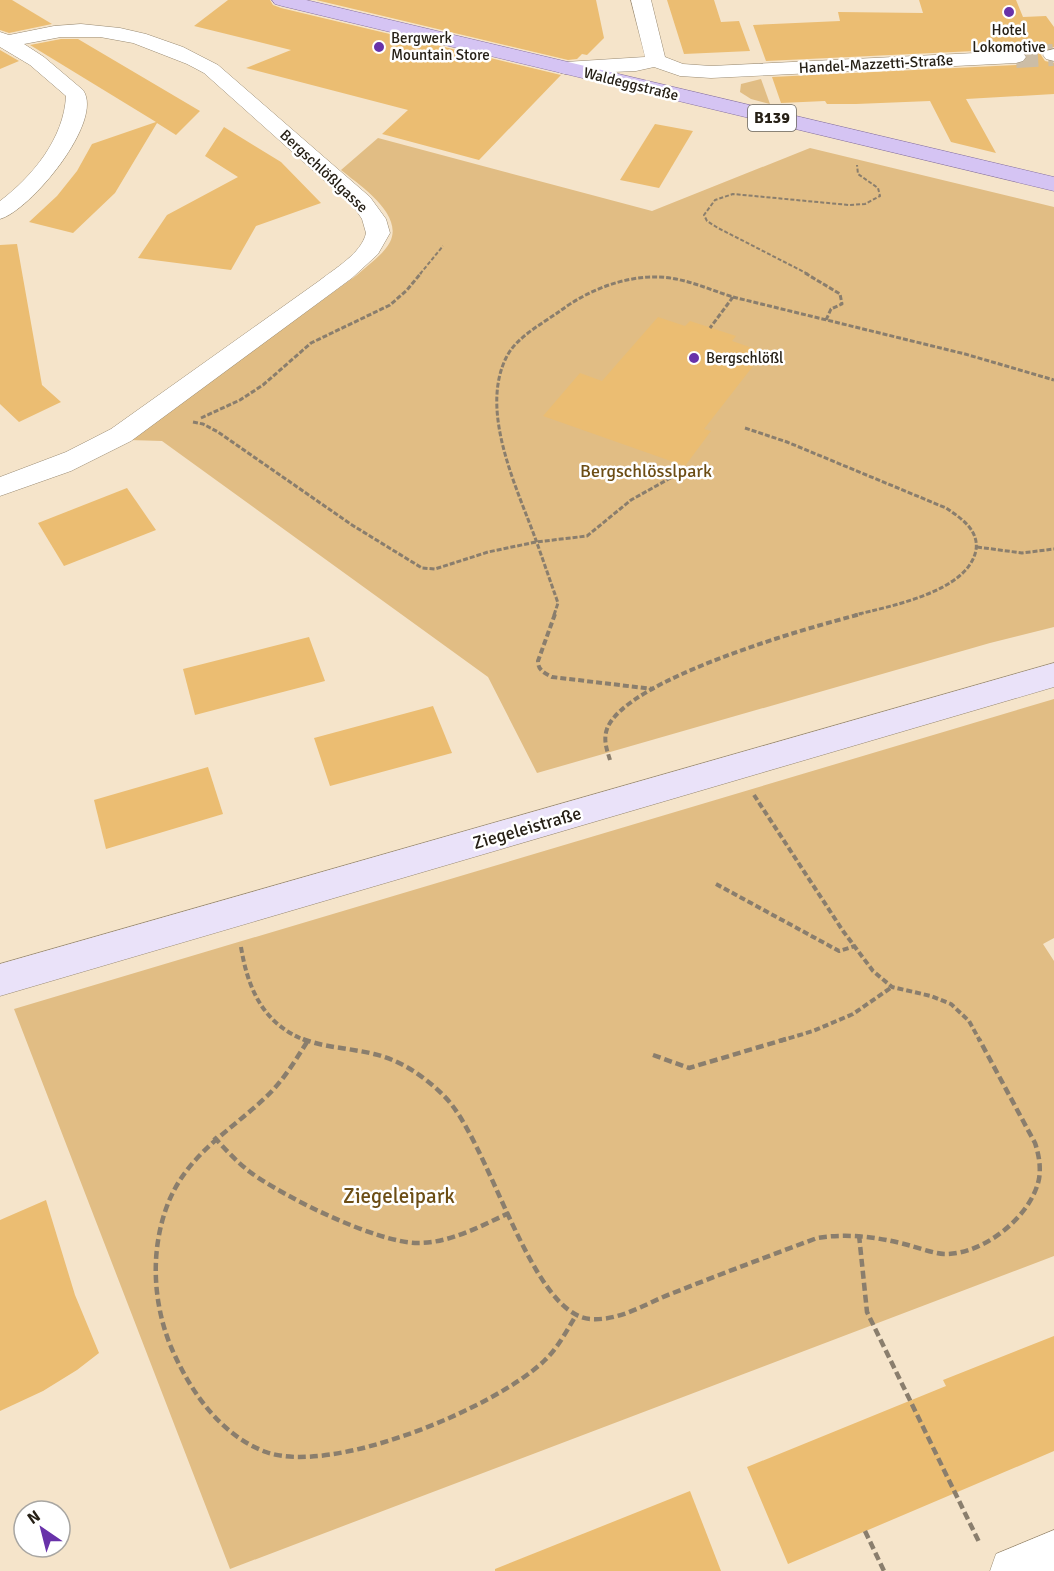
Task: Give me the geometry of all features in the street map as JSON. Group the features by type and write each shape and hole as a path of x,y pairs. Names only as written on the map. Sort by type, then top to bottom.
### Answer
{"main road":[{"name":"Waldeggstraße","path":"282,0 1054,184"},
{"name":"Waldeggstraße","path":"980,168 1054,191"}],"street":[{"path":"565,68 628,65 656,60 641,0"},
{"name":"Bergschlößlgasse","path":"0,487 55,469 121,435 320,291 365,256 378,236 378,228 372,215 362,202 211,69 183,53 138,38 87,30 63,31 3,40"},
{"path":"0,212 40,178 57,153 78,106 76,94 37,61 3,40"},
{"name":"Handel-Mazzetti-Straße","path":"656,60 680,70 692,72 1016,57"},
{"path":"712,104 736,71"},
{"name":"Ziegeleistraße","path":"0,980 1054,675"},
{"path":"997,1558 1054,1553"}],"path":[{"path":"826,320 831,309 842,304 840,294 822,281 718,228 707,221 704,215 708,205 720,195 733,194 849,205 865,204 880,196 878,188 858,174"},
{"path":"443,246 407,290 390,304 311,343 263,385 240,400 192,422 203,424 218,432 352,525 422,568 435,569 488,552 536,542 587,536 631,500 674,476"},
{"path":"653,689 552,677 543,673 538,664 538,656 554,620 558,603 511,475 499,421 500,375 515,345 583,297 647,277 675,279 733,297 965,354 1054,380"},
{"path":"710,328 733,297"},
{"path":"610,760 605,749 605,733 614,716 630,701 746,647 792,632 860,615 944,586 959,578 971,562 977,547 976,535 967,522 946,507 745,428"},
{"path":"977,547 1022,553 1054,549"},
{"path":"240,936 244,973 252,996 266,1015 281,1028 307,1042 375,1054 400,1063 430,1081 451,1102 464,1120 548,1289 559,1305 575,1317 598,1320 629,1313 661,1297 817,1238 836,1234 859,1235 944,1254 968,1251 992,1239 1020,1214 1032,1199 1039,1181 1040,1162 1035,1143 969,1021 951,1004 931,996 892,987 873,971 753,794"},
{"path":"717,884 838,951 855,946"},
{"path":"653,1055 689,1068 700,1065 813,1031 853,1014 892,987"},
{"path":"307,1042 282,1080 267,1096 214,1137 198,1153 180,1177 167,1206 157,1241 153,1275 158,1308 169,1343 188,1383 209,1412 234,1434 261,1449 287,1457 324,1456 414,1432 501,1391 538,1366 558,1345 575,1317"},
{"path":"214,1137 252,1173 284,1193 394,1241 417,1244 445,1239 509,1213"},
{"path":"859,1235 867,1312 997,1558"},
{"path":"865,1531 884,1571"}],"green space":[{"path":"761,79 770,104 751,99 740,92 741,84"},
{"name":"Bergschlösslpark","path":"378,138 652,211 810,148 1054,207 1054,627 990,643 537,773 488,677 162,441 129,440 357,275 383,251 390,242 393,231 391,221 378,201 341,170"},
{"name":"Ziegeleipark","path":"1054,699 1054,938 1043,944 1054,961 1054,1256 230,1569 14,1009"}],"building":[{"path":"0,0 12,0 52,24 9,33 0,30"},
{"path":"228,0 270,0 273,5 281,8 561,75 479,160 382,134 408,110 246,68 291,50 194,26"},
{"path":"316,0 596,0 604,38 587,55 582,54 577,59 568,60"},
{"path":"667,0 714,0 721,22 739,21 750,51 684,54"},
{"path":"919,0 1016,0 1023,17 1046,16 1054,27 1054,47 1045,49 1041,55 1045,61 1054,63 1054,94 966,99 996,153 951,142 930,101 856,104 827,104 825,101 781,103 772,77 1016,65 1024,63 1028,58 1025,52 1016,49 766,61 753,25 840,21 838,12 923,13"},
{"path":"61,39 78,39 200,111 176,135 157,123 115,193 73,233 29,222 57,196 77,171 92,144 156,122 30,45"},
{"path":"0,50 19,61 0,69"},
{"path":"655,124 693,131 659,188 620,180"},
{"path":"224,127 281,162 321,203 256,226 231,270 138,258 167,215 238,177 205,156"},
{"path":"17,244 42,385 61,402 19,422 0,404 0,245"},
{"path":"658,317 685,326 690,321 736,336 732,341 764,352 704,429 711,431 685,466 543,416 580,373 602,381"},
{"path":"127,488 156,530 64,566 38,523"},
{"path":"309,637 325,681 195,715 183,669"},
{"path":"433,706 452,753 330,786 314,738"},
{"path":"208,767 223,814 106,849 94,800"},
{"path":"46,1200 75,1295 99,1353 43,1391 0,1411 0,1220"},
{"path":"1054,1336 1054,1451 788,1564 747,1467 946,1386 943,1380"},
{"path":"690,1491 721,1571 495,1571 495,1569"}],"tunnel":[{"path":"1016,57 1053,55"}],"place":[{"name":"Hotel Lokomotive","path":"1009,12"},
{"name":"Bergwerk Mountain Store","path":"379,47"},
{"name":"Bergschlößl","path":"694,358"}]}
